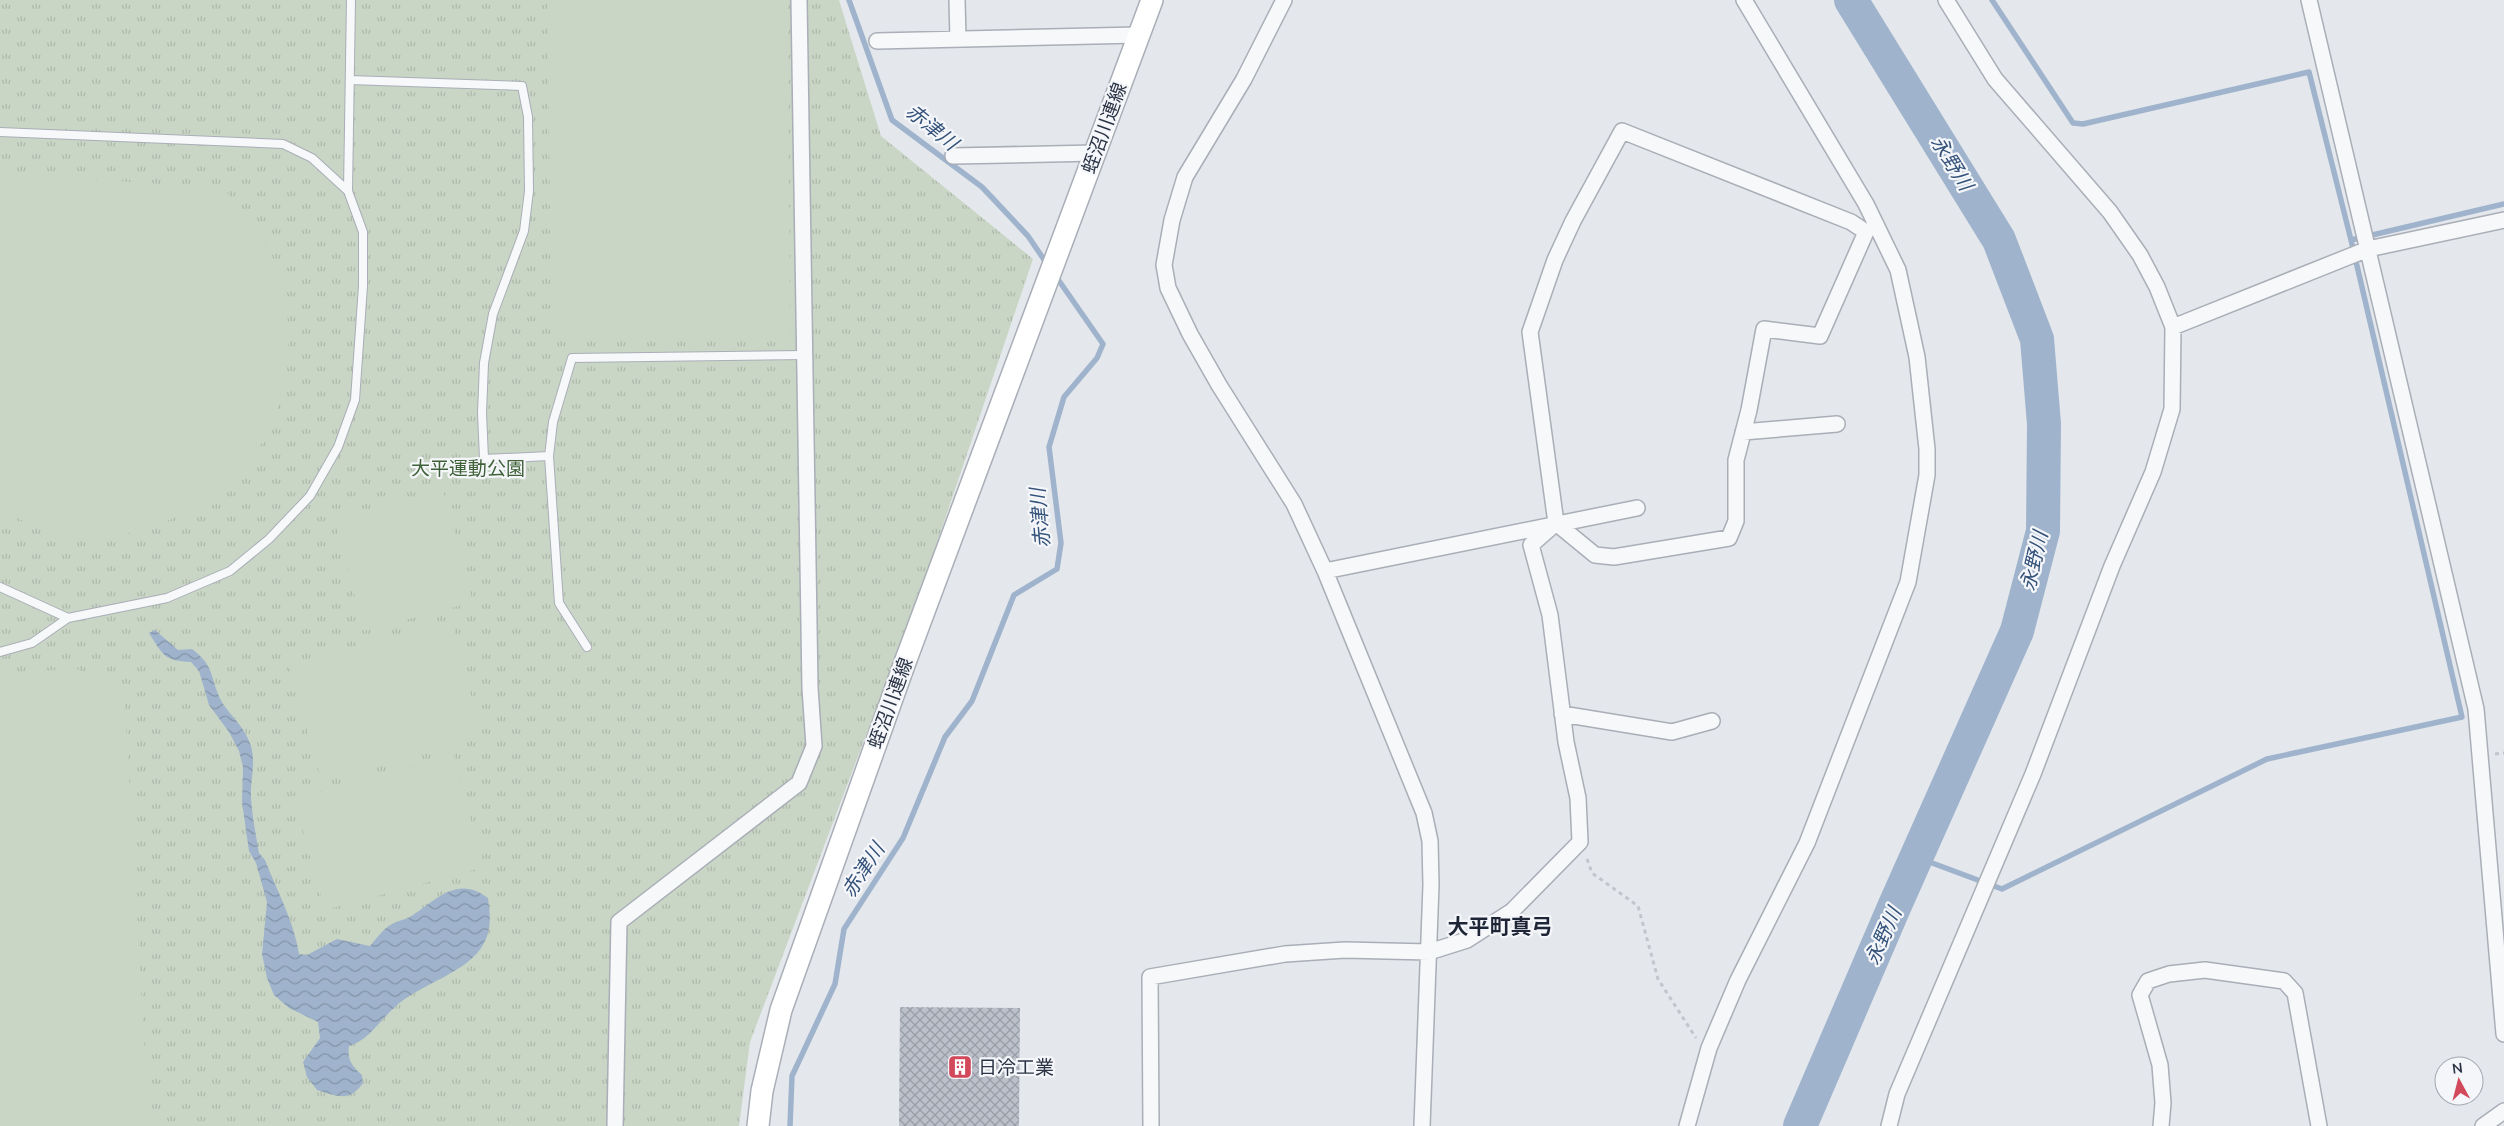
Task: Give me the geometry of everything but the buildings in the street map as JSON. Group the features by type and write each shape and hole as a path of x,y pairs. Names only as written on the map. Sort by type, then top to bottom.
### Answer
{"main road":[{"name":"蛭沼川連線","path":"758,1126 762,1091 781,1010 904,665 1152,0"}],"street":[{"path":"615,1126 619,922 799,783 814,746 810,688 799,0"},
{"path":"957,0 958,39"},
{"path":"1284,0 1244,79 1185,177 1172,220 1164,265 1168,288 1190,334 1219,385 1294,504 1325,571 1424,813 1430,841 1429,952 1422,1126"},
{"path":"1688,1126 1707,1054 1738,980 1806,843 1908,582 1927,475 1927,449 1917,357 1898,270 1866,204 1744,0"},
{"path":"1889,1126 1897,1094 2033,774 2112,566 2153,472 2172,409 2173,327 2157,287 2130,241 2110,212 2069,163 2019,110 1995,79 1946,0"},
{"path":"2310,0 2476,709 2504,1034"},
{"path":"877,41 1138,35"},
{"path":"1622,131 1851,222 1866,232 1820,336 1764,329 1743,432 1736,460 1736,521 1729,538 1614,557 1595,555 1556,523 1530,332 1555,260 1622,131"},
{"path":"953,156 1095,152"},
{"path":"2173,327 2368,249 2504,220"},
{"path":"1743,432 1838,424"},
{"path":"1325,571 1637,508"},
{"path":"1151,1126 1150,977 1285,954 1345,950 1429,952 1467,940 1512,911 1580,842 1578,798 1562,714 1550,615 1531,544 1556,523"},
{"path":"1562,714 1672,732 1712,721"},
{"path":"2161,1126 2163,1104 2160,1065 2140,995 2148,981 2169,974 2205,970 2284,981 2294,993 2319,1126"},
{"path":"2483,1126 2504,1111"}],"lane":[{"path":"0,652 32,643 68,618 167,598 230,571 270,539 310,496 338,447 355,400 361,312 363,232 348,191 351,0"},
{"path":"350,80 522,86 528,117 529,191 524,231 493,314 484,363 482,413 484,459 549,456"},
{"path":"0,132 283,144 312,158 348,191"},
{"path":"587,647 559,603 549,456 553,422 572,358 806,355"},
{"path":"0,587 68,618"}],"path":[{"path":"1580,842 1592,873 1638,906 1658,979 1707,1054"}],"green space":[{"name":"大平運動公園","path":"0,0 839,0 881,136 1033,259 922,587 750,1042 739,1126 0,1126"},
{"path":"788,0 790,339 551,341 548,2"},
{"path":"0,172 224,189 262,238 274,259 278,271 288,321 286,372 281,397 273,421 247,465 232,483 206,502 181,515 146,528 115,536 95,537 75,536 54,531 33,525 3,512 0,506"},
{"path":"443,490 473,602 364,631 334,519"},
{"path":"451,620 482,736 321,780 289,664"},
{"path":"77,669 106,682 125,704 149,1126 0,1126 0,673"},
{"path":"453,755 484,867 325,910 294,799"}],"water":[{"path":"155,630 178,650 192,649 199,654 210,669 221,701 248,738 253,757 251,803 259,853 265,860 285,906 299,954 307,955 337,939 370,946 389,926 410,917 437,898 456,889 477,891 488,898 490,916 487,938 477,953 456,970 405,999 368,1035 349,1046 350,1059 353,1066 362,1075 363,1083 348,1096 337,1096 317,1090 307,1077 303,1062 320,1038 318,1022 289,1008 274,995 267,978 262,954 267,902 256,863 249,851 242,802 243,767 239,751 229,732 209,705 199,671 191,662 175,660 161,652 149,633"}],"waterway":[{"name":"赤津川","path":"849,0 892,120 982,187 1028,236 1047,264"},
{"name":"永野川","path":"1800,1126 1895,905 2017,631 2043,531 2044,424 2037,339 1999,240 1851,0"},
{"path":"1916,857 2002,889 2267,759 2462,717 2351,240 2309,72 2083,124 2073,123 1992,0"},
{"path":"2351,240 2504,204"},
{"name":"赤津川","path":"790,1126 792,1076 835,984 844,929 903,838 945,737 972,701 1014,595 1057,569 1061,543 1049,447 1064,397 1097,358 1103,344 1055,275"}],"place":[{"name":"日冷工業","path":"960,1067"}],"district":[{"name":"大平町真弓","path":"1500,927"}]}
